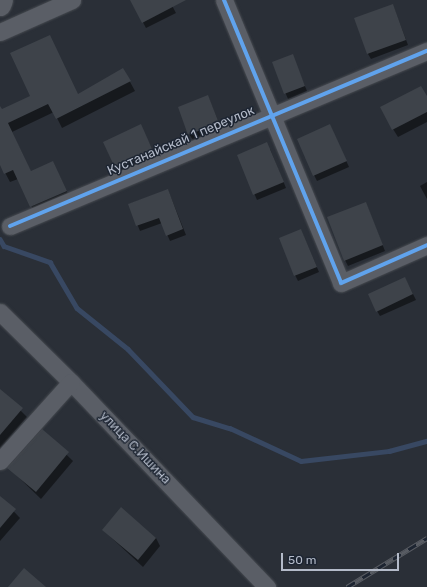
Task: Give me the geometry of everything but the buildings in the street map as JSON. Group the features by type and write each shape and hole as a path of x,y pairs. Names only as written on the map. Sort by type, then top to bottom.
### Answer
{"street":[{"path":"0,5 2,0"},
{"path":"0,32 72,0"},
{"path":"224,0 341,282 427,245"},
{"name":"Кустанайскай 1 переулок","path":"10,226 272,113 427,51"},
{"name":"улица С.Ишина","path":"0,312 71,382 267,587"},
{"path":"0,461 71,382"}],"waterway":[{"path":"0,239 4,246 50,262 77,308 128,349 193,417 230,428 301,461 389,451 427,441"}],"railway":[{"path":"347,587 427,538"}],"cycle path":[{"path":"224,0 341,283 427,245"},
{"path":"10,226 427,51"}]}
